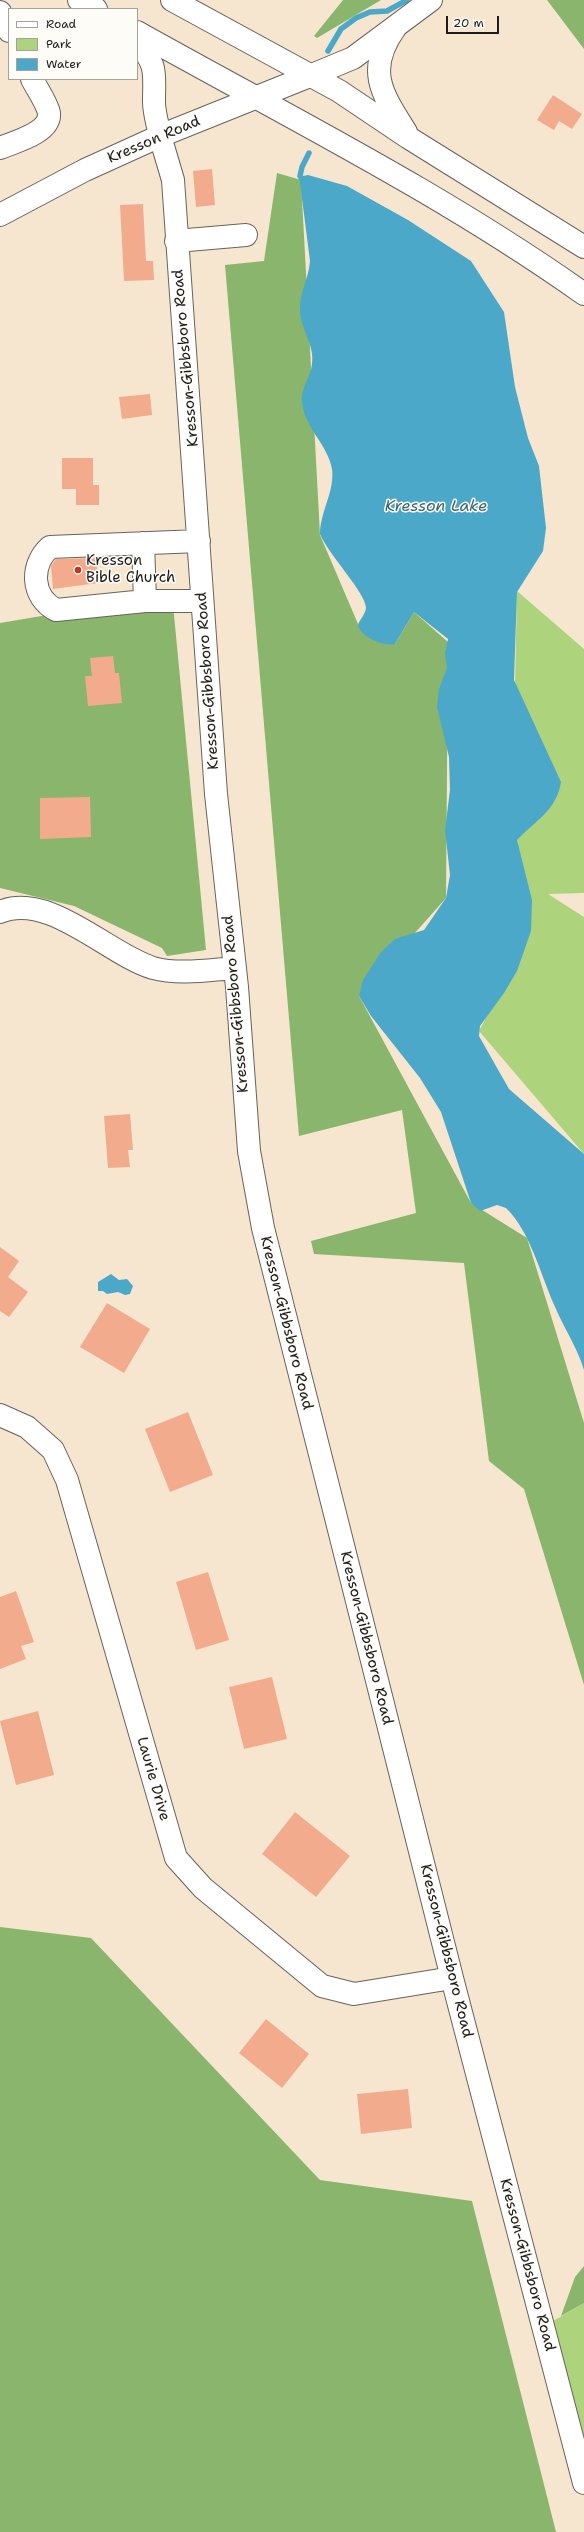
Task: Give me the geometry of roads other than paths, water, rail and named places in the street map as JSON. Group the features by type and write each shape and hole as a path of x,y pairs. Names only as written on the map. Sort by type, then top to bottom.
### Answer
{"main road":[{"path":"79,0 94,8"},
{"path":"172,0 312,75 409,138 584,247"},
{"path":"409,138 383,95 379,77 379,56 384,43 395,28 431,0"},
{"path":"0,12 8,29"},
{"name":"Kresson Road","path":"0,215 85,170 160,136 353,58 395,28"},
{"path":"138,33 254,98 299,120 502,238 584,294"},
{"name":"Kresson-Gibbsboro Road","path":"138,43 151,58 154,71 154,102 160,136 172,180 216,794 235,968 249,1151 269,1256 452,1978 584,2482"},
{"path":"0,148 41,129 47,123 49,112 33,80"},
{"path":"176,241 246,235"},
{"path":"199,541 50,547 38,563 36,579 42,597 56,610 145,601 202,601"},
{"path":"143,543 145,601"},
{"path":"0,912 8,909 35,910 66,920 127,957 153,968 178,972 235,968"},
{"name":"Laurie Drive","path":"0,1415 27,1427 53,1450 67,1480 176,1858 203,1888 322,1986 354,1994 452,1978"}],"water":[{"name":"Kresson Lake","path":"308,175 347,186 408,220 471,261 504,312 515,387 528,438 539,466 546,528 543,551 517,592 514,680 561,782 559,792 550,808 517,840 532,900 531,931 517,971 504,993 480,1026 479,1036 509,1089 584,1154 584,1370 522,1229 506,1208 497,1205 480,1211 471,1203 441,1112 420,1078 371,1016 359,996 363,980 381,952 395,939 424,930 446,898 450,875 445,830 450,790 449,757 437,707 439,689 447,668 445,653 448,639 414,612 395,644 391,645 379,642 363,633 358,625 366,608 364,601 354,583 324,542 320,534 322,518 330,493 332,469 326,452 307,420 302,402 303,392 311,369 312,357 312,351 300,311 301,298 310,261 300,183 303,176"},
{"path":"111,1274 119,1280 127,1279 133,1286 130,1294 125,1295 118,1292 107,1294 103,1291 98,1291 98,1282"}],"waterway":[{"path":"328,51 341,29 356,18 370,12 387,11 407,0"},
{"path":"305,184 300,176 302,167 309,153"}],"place":[{"name":"Kresson Bible Church","path":"78,570"}]}
